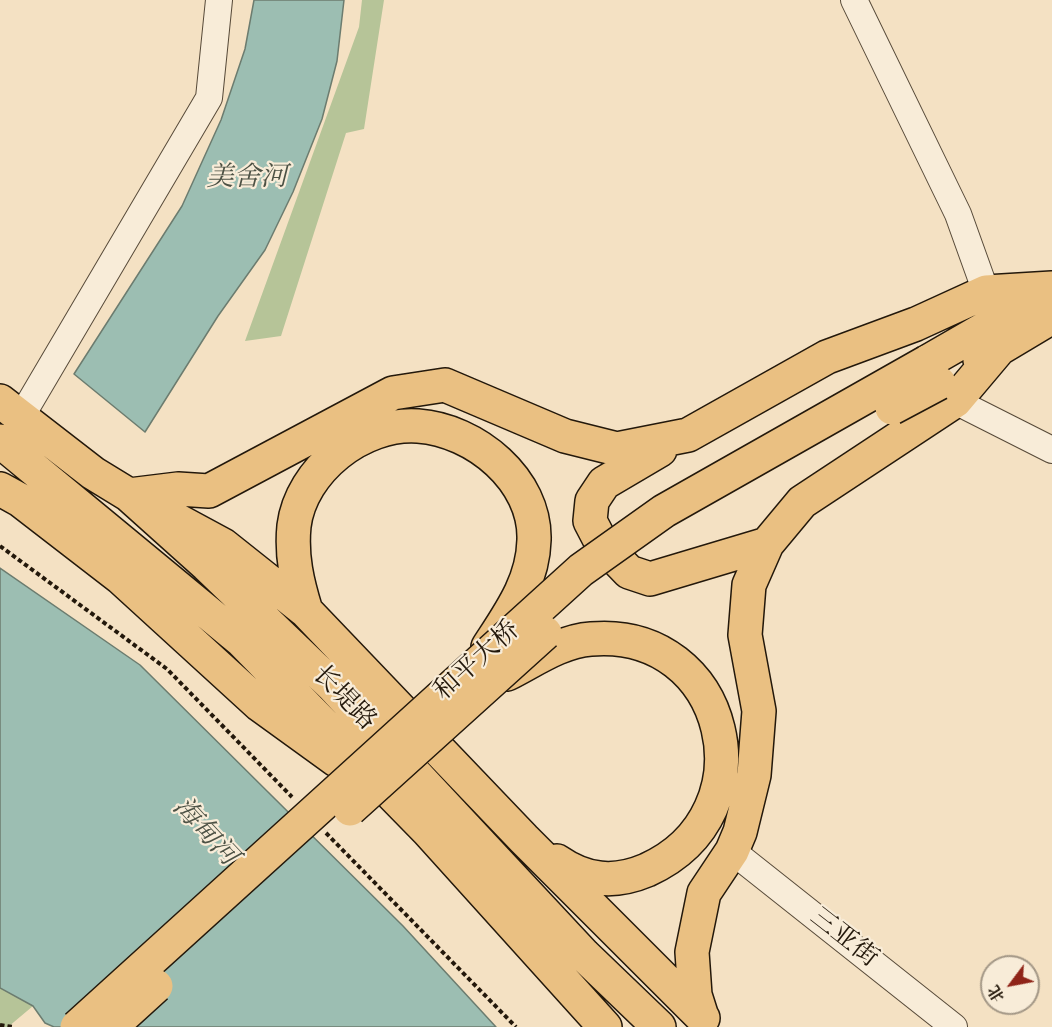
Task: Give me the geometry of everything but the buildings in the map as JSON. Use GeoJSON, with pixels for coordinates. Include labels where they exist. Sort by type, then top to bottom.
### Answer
{"type":"FeatureCollection","features":[{"type":"Feature","properties":{"kind":"main road"},"geometry":{"type":"LineString","coordinates":[[767,544],[650,579],[630,572],[602,544],[590,521],[592,501],[604,483],[827,357],[916,324],[986,292],[1052,289]]}},
{"type":"Feature","properties":{"kind":"main road"},"geometry":{"type":"LineString","coordinates":[[705,1021],[695,995],[692,952],[704,893],[732,851],[740,832],[754,775],[759,711],[745,635],[749,585],[767,544],[802,502],[940,382],[1052,289]]}},
{"type":"Feature","properties":{"kind":"main road"},"geometry":{"type":"LineString","coordinates":[[940,382],[1052,317]]}},
{"type":"Feature","properties":{"kind":"main road","name":"和平大桥"},"geometry":{"type":"LineString","coordinates":[[77,1027],[484,673],[638,553],[721,503],[940,382]]}},
{"type":"Feature","properties":{"kind":"main road"},"geometry":{"type":"LineString","coordinates":[[129,495],[178,489],[209,491],[393,393],[445,385],[564,436],[617,449],[688,435]]}},
{"type":"Feature","properties":{"kind":"main road","name":"长堤路"},"geometry":{"type":"LineString","coordinates":[[7,420],[129,495],[207,565],[332,685],[550,918],[659,1027]]}},
{"type":"Feature","properties":{"kind":"main road","name":"长堤路"},"geometry":{"type":"LineString","coordinates":[[7,420],[241,640],[428,831],[605,1027]]}},
{"type":"Feature","properties":{"kind":"main road"},"geometry":{"type":"LineString","coordinates":[[306,611],[294,573],[294,525],[303,497],[316,476],[338,453],[364,437],[404,426],[439,430],[487,453],[507,471],[522,490],[532,514],[534,540],[525,585],[484,673]]}},
{"type":"Feature","properties":{"kind":"main road","name":"长堤路"},"geometry":{"type":"LineString","coordinates":[[0,464],[109,547],[176,603],[250,670],[331,755]]}},
{"type":"Feature","properties":{"kind":"main road"},"geometry":{"type":"LineString","coordinates":[[0,489],[20,500],[94,557],[171,622],[260,705],[331,755],[416,845],[496,906]]}},
{"type":"Feature","properties":{"kind":"main road"},"geometry":{"type":"LineString","coordinates":[[129,495],[222,544],[306,611],[524,839],[705,1021]]}},
{"type":"Feature","properties":{"kind":"main road"},"geometry":{"type":"LineString","coordinates":[[484,673],[574,642],[607,638],[646,646],[681,667],[697,683],[710,703],[720,736],[723,765],[711,808],[687,844],[663,862],[624,877],[590,877],[578,875],[524,839]]}},
{"type":"Feature","properties":{"kind":"main road","name":"和平大桥"},"geometry":{"type":"LineString","coordinates":[[111,1027],[484,673]]}},
{"type":"Feature","properties":{"kind":"street"},"geometry":{"type":"LineString","coordinates":[[7,420],[209,98],[219,0]]}},
{"type":"Feature","properties":{"kind":"street"},"geometry":{"type":"LineString","coordinates":[[854,0],[958,214],[986,292]]}},
{"type":"Feature","properties":{"kind":"street"},"geometry":{"type":"LineString","coordinates":[[940,382],[1052,450]]}},
{"type":"Feature","properties":{"kind":"street","name":"三亚街"},"geometry":{"type":"LineString","coordinates":[[732,851],[954,1027]]}},
{"type":"Feature","properties":{"kind":"path"},"geometry":{"type":"LineString","coordinates":[[0,546],[167,669],[300,805]]}},
{"type":"Feature","properties":{"kind":"path"},"geometry":{"type":"LineString","coordinates":[[325,831],[516,1027]]}},
{"type":"Feature","properties":{"kind":"path"},"geometry":{"type":"LineString","coordinates":[[0,1024],[13,1027]]}},
{"type":"Feature","properties":{"kind":"green space"},"geometry":{"type":"Polygon","coordinates":[[[362,0],[384,0],[364,129],[346,133],[281,336],[245,341],[359,27],[362,0]]]}},
{"type":"Feature","properties":{"kind":"green space"},"geometry":{"type":"Polygon","coordinates":[[[0,988],[33,1006],[8,1027],[0,1027],[0,988]]]}},
{"type":"Feature","properties":{"kind":"water","name":"美舍河"},"geometry":{"type":"Polygon","coordinates":[[[254,0],[344,0],[337,61],[322,119],[293,192],[265,250],[218,316],[145,432],[74,374],[182,206],[221,120],[245,49],[254,0]]]}},
{"type":"Feature","properties":{"kind":"water","name":"海甸河"},"geometry":{"type":"Polygon","coordinates":[[[0,568],[140,665],[403,926],[496,1027],[54,1027],[45,1023],[33,1006],[0,988],[0,568]]]}}]}
